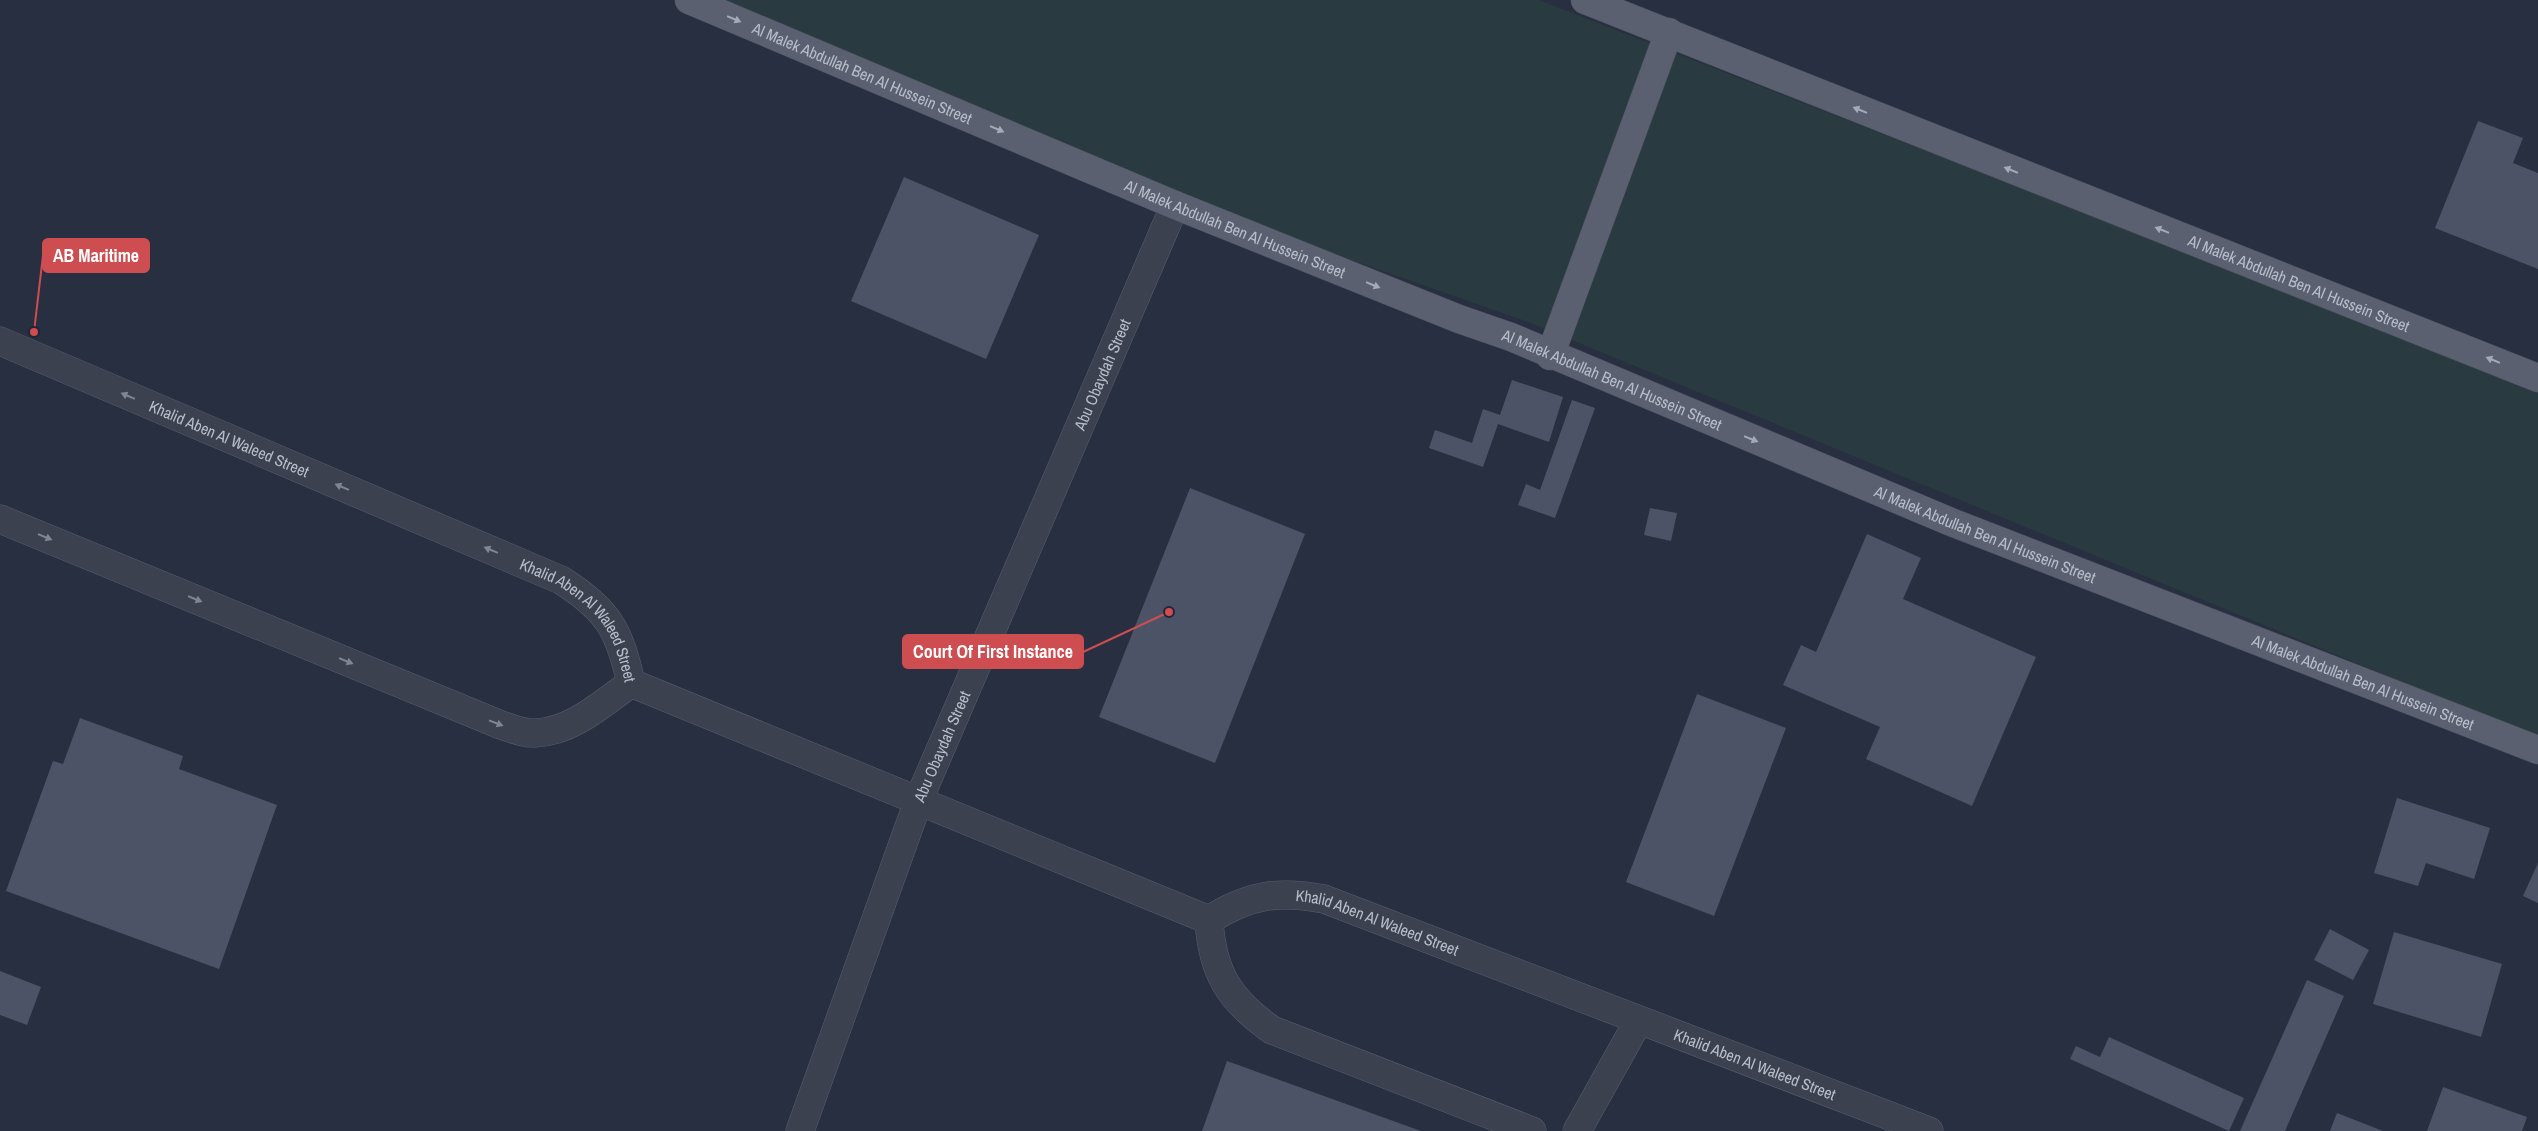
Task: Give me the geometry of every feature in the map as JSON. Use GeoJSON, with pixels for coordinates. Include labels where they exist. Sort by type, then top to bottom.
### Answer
{"type":"FeatureCollection","features":[{"type":"Feature","properties":{"kind":"main road","name":"Al Malek Abdullah Ben Al Hussein Street"},"geometry":{"type":"LineString","coordinates":[[689,0],[1175,205],[1459,319],[1511,337],[1550,356],[1951,522],[2538,750]]}},
{"type":"Feature","properties":{"kind":"main road","name":"Al Malek Abdullah Ben Al Hussein Street"},"geometry":{"type":"LineString","coordinates":[[1585,0],[2538,378]]}},
{"type":"Feature","properties":{"kind":"main road"},"geometry":{"type":"LineString","coordinates":[[1550,356],[1669,32]]}},
{"type":"Feature","properties":{"kind":"street","name":"Abu Obaydah Street"},"geometry":{"type":"LineString","coordinates":[[800,1131],[919,799],[1175,205]]}},
{"type":"Feature","properties":{"kind":"street","name":"Khalid Aben Al Waleed Street"},"geometry":{"type":"LineString","coordinates":[[0,341],[561,580],[588,598],[610,622],[622,647],[630,683],[583,717],[563,727],[533,734],[501,725],[0,519]]}},
{"type":"Feature","properties":{"kind":"street"},"geometry":{"type":"LineString","coordinates":[[630,683],[919,799],[1209,920],[1211,946],[1223,980],[1232,995],[1250,1014],[1272,1030],[1532,1131]]}},
{"type":"Feature","properties":{"kind":"street","name":"Khalid Aben Al Waleed Street"},"geometry":{"type":"LineString","coordinates":[[1209,920],[1229,907],[1260,897],[1301,895],[1324,899],[1928,1131]]}},
{"type":"Feature","properties":{"kind":"street"},"geometry":{"type":"LineString","coordinates":[[1577,1131],[1639,1020]]}},
{"type":"Feature","properties":{"kind":"shaded area"},"geometry":{"type":"Polygon","coordinates":[[[678,0],[1539,0],[2538,390],[2538,738],[1528,322],[1164,194],[678,0]]]}},
{"type":"Feature","properties":{"kind":"building"},"geometry":{"type":"Polygon","coordinates":[[[2478,121],[2523,138],[2513,163],[2538,173],[2538,269],[2435,228],[2478,121]]]}},
{"type":"Feature","properties":{"kind":"building"},"geometry":{"type":"Polygon","coordinates":[[[904,177],[1039,235],[986,359],[851,301],[904,177]]]}},
{"type":"Feature","properties":{"kind":"building"},"geometry":{"type":"Polygon","coordinates":[[[1512,380],[1563,397],[1549,442],[1498,424],[1483,467],[1429,448],[1435,430],[1472,443],[1483,409],[1500,415],[1512,380]]]}},
{"type":"Feature","properties":{"kind":"building"},"geometry":{"type":"Polygon","coordinates":[[[1572,400],[1595,408],[1555,518],[1518,505],[1526,484],[1540,490],[1572,400]]]}},
{"type":"Feature","properties":{"kind":"building"},"geometry":{"type":"Polygon","coordinates":[[[1190,488],[1305,534],[1215,763],[1099,717],[1190,488]]]}},
{"type":"Feature","properties":{"kind":"building"},"geometry":{"type":"Polygon","coordinates":[[[1650,508],[1677,513],[1671,541],[1644,535],[1650,508]]]}},
{"type":"Feature","properties":{"kind":"building"},"geometry":{"type":"Polygon","coordinates":[[[1867,534],[1921,558],[1903,599],[2036,657],[1972,806],[1866,759],[1880,727],[1783,685],[1801,645],[1816,652],[1867,534]]]}},
{"type":"Feature","properties":{"kind":"building"},"geometry":{"type":"Polygon","coordinates":[[[1697,694],[1786,728],[1714,916],[1626,882],[1697,694]]]}},
{"type":"Feature","properties":{"kind":"building"},"geometry":{"type":"Polygon","coordinates":[[[80,718],[183,756],[179,769],[277,805],[219,969],[6,891],[53,761],[63,764],[80,718]]]}},
{"type":"Feature","properties":{"kind":"building"},"geometry":{"type":"Polygon","coordinates":[[[2397,798],[2490,828],[2474,879],[2426,863],[2418,886],[2374,873],[2397,798]]]}},
{"type":"Feature","properties":{"kind":"building"},"geometry":{"type":"Polygon","coordinates":[[[2538,863],[2538,903],[2523,896],[2538,863]]]}},
{"type":"Feature","properties":{"kind":"building"},"geometry":{"type":"Polygon","coordinates":[[[2330,929],[2369,950],[2353,980],[2314,960],[2330,929]]]}},
{"type":"Feature","properties":{"kind":"building"},"geometry":{"type":"Polygon","coordinates":[[[2394,932],[2502,964],[2481,1037],[2373,1004],[2394,932]]]}},
{"type":"Feature","properties":{"kind":"building"},"geometry":{"type":"Polygon","coordinates":[[[0,971],[41,987],[27,1025],[0,1015],[0,971]]]}},
{"type":"Feature","properties":{"kind":"building"},"geometry":{"type":"Polygon","coordinates":[[[2307,980],[2344,996],[2285,1131],[2240,1131],[2307,980]]]}},
{"type":"Feature","properties":{"kind":"building"},"geometry":{"type":"Polygon","coordinates":[[[2109,1037],[2244,1098],[2229,1131],[2070,1059],[2076,1046],[2100,1057],[2109,1037]]]}},
{"type":"Feature","properties":{"kind":"building"},"geometry":{"type":"Polygon","coordinates":[[[1227,1061],[1421,1131],[1202,1131],[1227,1061]]]}},
{"type":"Feature","properties":{"kind":"building"},"geometry":{"type":"Polygon","coordinates":[[[2443,1087],[2527,1117],[2522,1131],[2427,1131],[2443,1087]]]}},
{"type":"Feature","properties":{"kind":"building"},"geometry":{"type":"Polygon","coordinates":[[[2337,1113],[2383,1131],[2330,1131],[2337,1113]]]}},
{"type":"Feature","properties":{"kind":"place","name":"AB Maritime"},"geometry":{"type":"Point","coordinates":[34,332]}},
{"type":"Feature","properties":{"kind":"place","name":"Court Of First Instance"},"geometry":{"type":"Point","coordinates":[1169,612]}}]}
